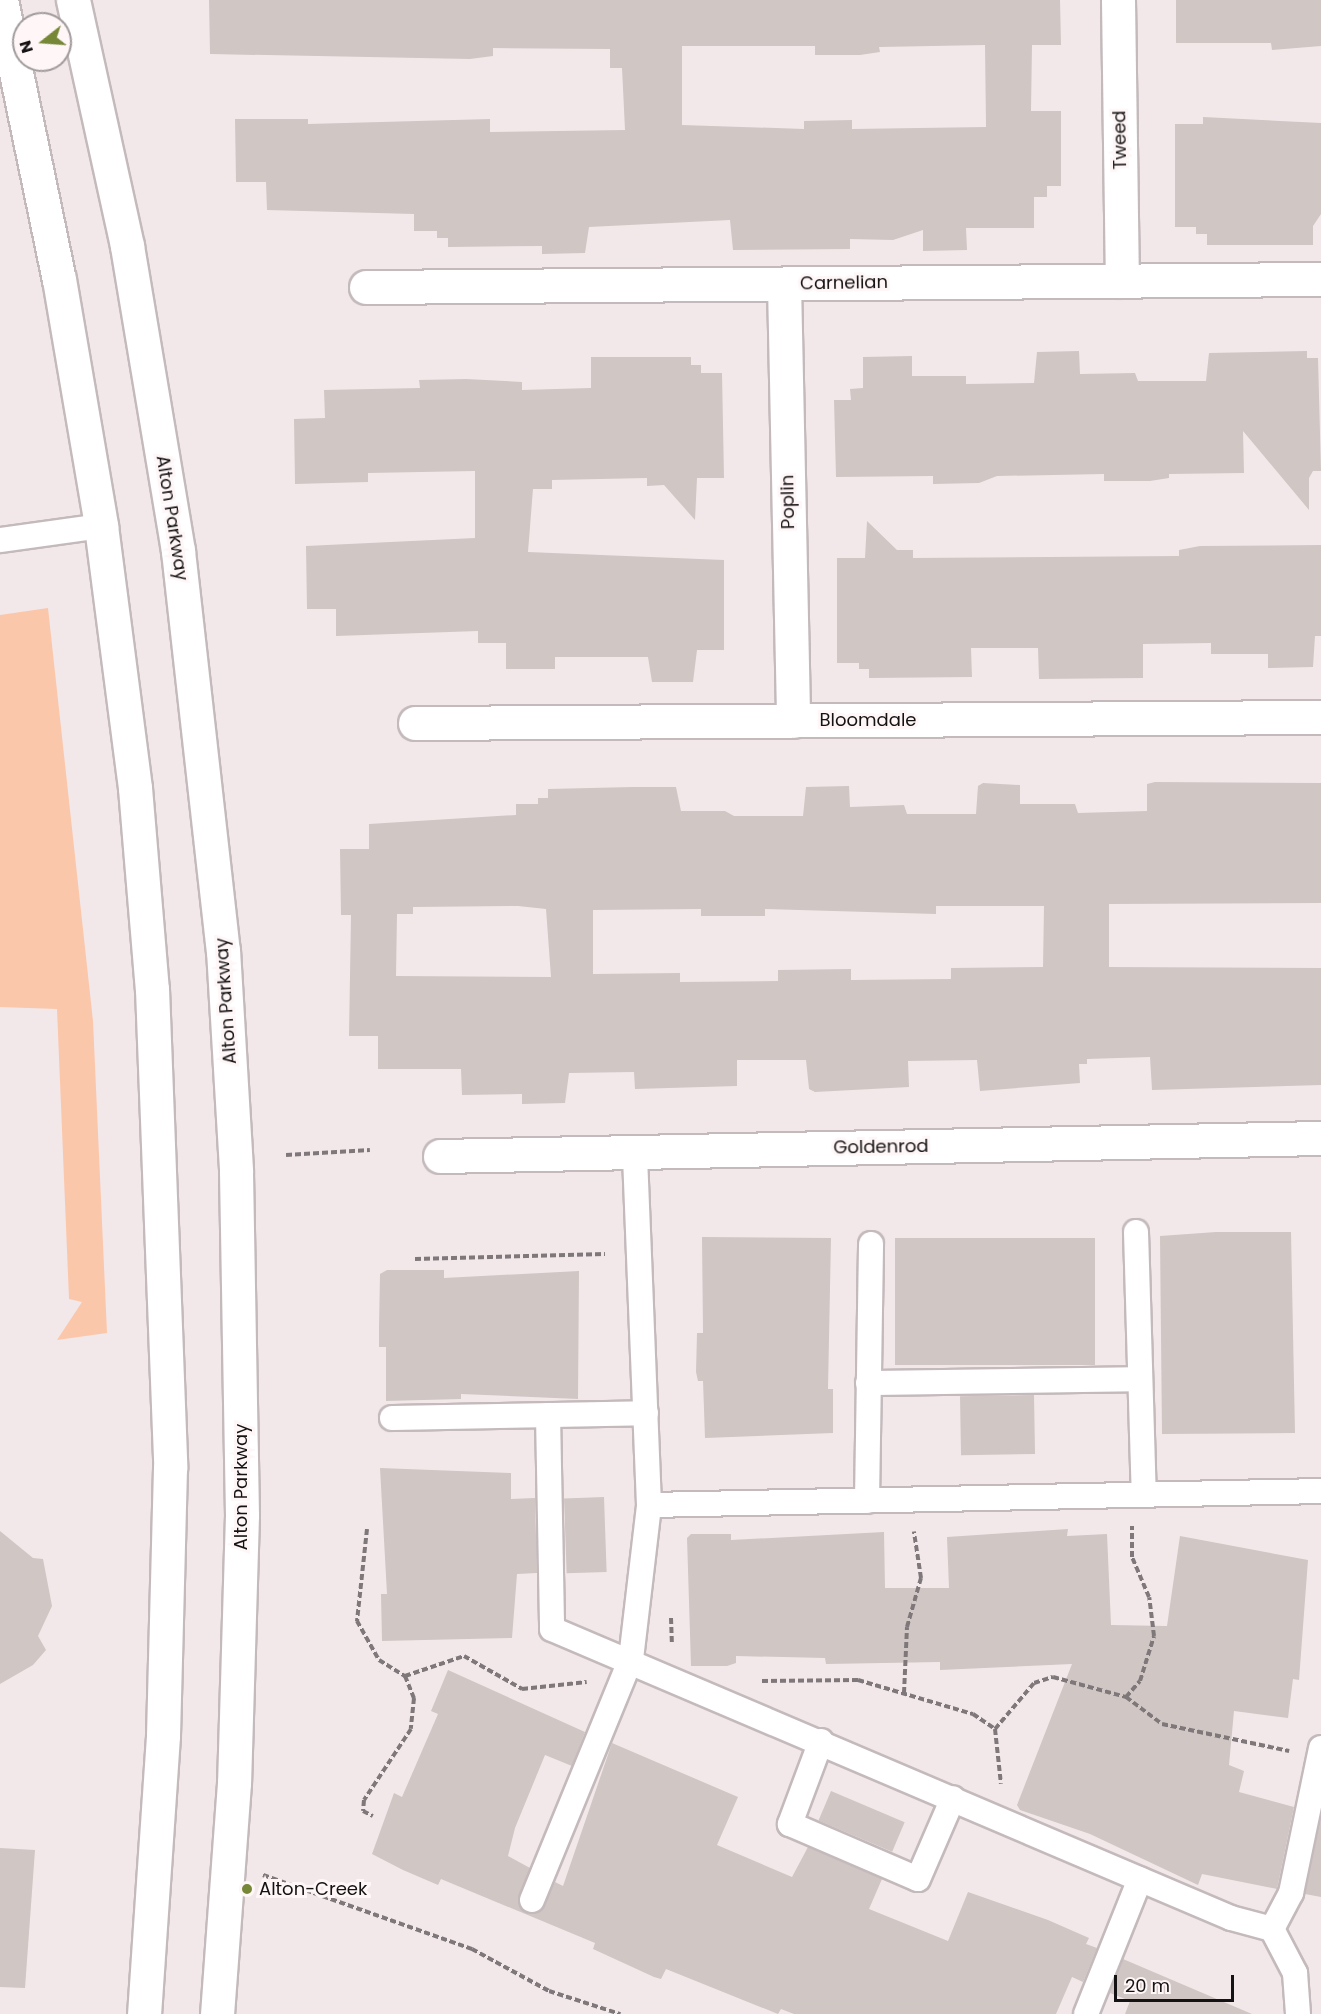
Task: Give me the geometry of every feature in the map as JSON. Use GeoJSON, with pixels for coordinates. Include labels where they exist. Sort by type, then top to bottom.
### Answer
{"type":"FeatureCollection","features":[{"type":"Feature","properties":{"kind":"main road"},"geometry":{"type":"LineString","coordinates":[[1,0],[57,268],[101,526],[147,922],[169,1366],[162,1736],[144,2014]]}},
{"type":"Feature","properties":{"kind":"main road","name":"Alton Parkway"},"geometry":{"type":"LineString","coordinates":[[73,0],[127,246],[178,551],[223,950],[241,1314],[240,1638],[229,1864],[218,2014]]}},
{"type":"Feature","properties":{"kind":"main road","name":"Tweed"},"geometry":{"type":"LineString","coordinates":[[1118,0],[1122,281]]}},
{"type":"Feature","properties":{"kind":"main road","name":"Carnelian"},"geometry":{"type":"LineString","coordinates":[[366,287],[1321,279]]}},
{"type":"Feature","properties":{"kind":"main road","name":"Poplin"},"geometry":{"type":"LineString","coordinates":[[783,284],[793,721]]}},
{"type":"Feature","properties":{"kind":"main road","name":"Bloomdale"},"geometry":{"type":"LineString","coordinates":[[415,723],[1321,717]]}},
{"type":"Feature","properties":{"kind":"main road","name":"Goldenrod"},"geometry":{"type":"LineString","coordinates":[[440,1155],[1321,1138]]}},
{"type":"Feature","properties":{"kind":"lane"},"geometry":{"type":"LineString","coordinates":[[0,540],[101,526]]}},
{"type":"Feature","properties":{"kind":"lane"},"geometry":{"type":"LineString","coordinates":[[532,1900],[631,1659],[650,1505],[635,1152]]}},
{"type":"Feature","properties":{"kind":"lane"},"geometry":{"type":"LineString","coordinates":[[1136,1232],[1144,1494]]}},
{"type":"Feature","properties":{"kind":"lane"},"geometry":{"type":"LineString","coordinates":[[867,1501],[871,1244]]}},
{"type":"Feature","properties":{"kind":"lane"},"geometry":{"type":"LineString","coordinates":[[868,1383],[1140,1378]]}},
{"type":"Feature","properties":{"kind":"lane"},"geometry":{"type":"LineString","coordinates":[[392,1418],[646,1413]]}},
{"type":"Feature","properties":{"kind":"lane"},"geometry":{"type":"LineString","coordinates":[[548,1415],[552,1629],[631,1659],[1231,1918],[1272,1929],[1295,1973],[1298,2014]]}},
{"type":"Feature","properties":{"kind":"lane"},"geometry":{"type":"LineString","coordinates":[[650,1505],[1321,1491]]}},
{"type":"Feature","properties":{"kind":"lane"},"geometry":{"type":"LineString","coordinates":[[821,1741],[790,1824],[801,1829],[918,1879],[953,1798]]}},
{"type":"Feature","properties":{"kind":"lane"},"geometry":{"type":"LineString","coordinates":[[1272,1929],[1291,1893],[1315,1803],[1320,1753]]}},
{"type":"Feature","properties":{"kind":"lane"},"geometry":{"type":"LineString","coordinates":[[1086,2014],[1140,1879]]}},
{"type":"Feature","properties":{"kind":"path"},"geometry":{"type":"LineString","coordinates":[[286,1155],[370,1150]]}},
{"type":"Feature","properties":{"kind":"path"},"geometry":{"type":"LineString","coordinates":[[415,1259],[605,1254]]}},
{"type":"Feature","properties":{"kind":"path"},"geometry":{"type":"LineString","coordinates":[[904,1693],[907,1627],[921,1578],[907,1499]]}},
{"type":"Feature","properties":{"kind":"path"},"geometry":{"type":"LineString","coordinates":[[1126,1697],[1140,1681],[1154,1636],[1149,1597],[1132,1557],[1132,1525]]}},
{"type":"Feature","properties":{"kind":"path"},"geometry":{"type":"LineString","coordinates":[[367,1529],[357,1621],[379,1660],[405,1676],[414,1698],[411,1729],[364,1800],[363,1811],[373,1816]]}},
{"type":"Feature","properties":{"kind":"path"},"geometry":{"type":"LineString","coordinates":[[671,1614],[672,1650]]}},
{"type":"Feature","properties":{"kind":"path"},"geometry":{"type":"LineString","coordinates":[[405,1676],[464,1656],[522,1689],[621,1683]]}},
{"type":"Feature","properties":{"kind":"path"},"geometry":{"type":"LineString","coordinates":[[1000,1791],[995,1729],[1034,1683],[1053,1677],[1126,1697],[1162,1724],[1320,1753]]}},
{"type":"Feature","properties":{"kind":"path"},"geometry":{"type":"LineString","coordinates":[[755,1681],[858,1680],[973,1714],[995,1729]]}},
{"type":"Feature","properties":{"kind":"path"},"geometry":{"type":"LineString","coordinates":[[229,1864],[472,1949],[549,1991],[620,2014]]}},
{"type":"Feature","properties":{"kind":"shaded area"},"geometry":{"type":"Polygon","coordinates":[[[48,608],[93,1021],[107,1333],[57,1340],[82,1302],[69,1299],[57,1009],[0,1007],[0,615],[48,608]]]}},
{"type":"Feature","properties":{"kind":"building"},"geometry":{"type":"Polygon","coordinates":[[[209,0],[1060,0],[1061,45],[1032,45],[1031,111],[1061,111],[1061,186],[1047,186],[1047,197],[1034,197],[1034,228],[966,228],[967,250],[923,251],[923,230],[893,240],[850,239],[850,249],[733,250],[730,220],[589,227],[585,253],[542,254],[542,246],[448,247],[448,238],[437,238],[437,231],[414,231],[414,214],[267,210],[266,182],[236,182],[235,119],[308,119],[308,124],[490,119],[490,132],[625,130],[622,68],[610,68],[610,49],[493,48],[493,56],[470,59],[210,54],[209,0]],[[985,45],[879,47],[880,52],[860,55],[815,55],[815,46],[682,46],[682,125],[804,129],[804,121],[852,120],[852,129],[986,127],[985,45]]]}},
{"type":"Feature","properties":{"kind":"building"},"geometry":{"type":"Polygon","coordinates":[[[1176,0],[1321,0],[1321,46],[1272,50],[1271,43],[1176,43],[1176,0]]]}},
{"type":"Feature","properties":{"kind":"building"},"geometry":{"type":"Polygon","coordinates":[[[1203,117],[1321,123],[1321,214],[1313,226],[1313,245],[1207,245],[1207,234],[1196,234],[1196,227],[1175,227],[1175,124],[1203,124],[1203,117]]]}},
{"type":"Feature","properties":{"kind":"building"},"geometry":{"type":"Polygon","coordinates":[[[1079,351],[1080,374],[1135,373],[1138,381],[1206,381],[1209,353],[1307,351],[1307,358],[1318,358],[1321,471],[1313,471],[1309,478],[1309,510],[1243,431],[1244,473],[1169,474],[1169,478],[1150,481],[1104,481],[1104,474],[997,476],[979,483],[933,484],[933,476],[836,477],[834,400],[851,400],[850,389],[863,388],[863,357],[912,356],[912,376],[966,376],[966,384],[1034,383],[1037,352],[1079,351]]]}},
{"type":"Feature","properties":{"kind":"building"},"geometry":{"type":"Polygon","coordinates":[[[591,357],[691,357],[691,365],[701,365],[701,373],[722,373],[724,478],[697,478],[695,520],[664,485],[647,486],[647,478],[552,480],[552,489],[533,489],[528,552],[724,560],[724,650],[697,650],[693,682],[652,682],[648,657],[555,657],[555,669],[506,669],[506,643],[478,643],[478,631],[336,636],[336,609],[307,609],[306,546],[475,538],[475,471],[368,473],[368,482],[295,484],[294,419],[325,418],[324,390],[420,388],[419,380],[466,379],[522,382],[522,390],[591,388],[591,357]]]}},
{"type":"Feature","properties":{"kind":"building"},"geometry":{"type":"Polygon","coordinates":[[[867,521],[897,550],[913,550],[913,558],[1179,556],[1179,550],[1200,546],[1321,545],[1321,636],[1315,636],[1313,667],[1268,668],[1268,654],[1211,654],[1211,643],[1143,644],[1143,678],[1039,679],[1038,648],[971,648],[972,677],[869,678],[869,669],[859,669],[859,663],[837,663],[837,558],[865,558],[867,521]]]}},
{"type":"Feature","properties":{"kind":"building"},"geometry":{"type":"Polygon","coordinates":[[[1155,782],[1321,783],[1321,903],[1109,904],[1109,967],[1321,968],[1321,1085],[1152,1090],[1150,1057],[1087,1059],[1087,1064],[1079,1064],[1080,1083],[980,1091],[977,1060],[908,1061],[909,1087],[815,1092],[809,1089],[806,1060],[737,1060],[737,1086],[635,1089],[634,1072],[569,1073],[565,1103],[522,1104],[522,1094],[462,1095],[461,1069],[378,1069],[378,1036],[349,1036],[351,915],[341,915],[340,849],[369,849],[369,824],[516,815],[516,804],[538,804],[538,798],[548,798],[548,789],[633,787],[676,787],[681,811],[725,811],[734,816],[803,816],[806,787],[849,786],[850,807],[904,805],[907,814],[976,814],[978,786],[983,783],[1020,785],[1020,804],[1075,804],[1078,813],[1147,811],[1147,784],[1155,782]],[[518,906],[413,907],[413,914],[397,914],[396,976],[551,977],[546,909],[518,906]],[[936,906],[936,914],[765,909],[765,916],[701,916],[701,909],[593,910],[593,974],[680,973],[680,982],[778,981],[778,970],[851,969],[851,980],[951,979],[951,968],[1043,967],[1044,906],[936,906]]]}},
{"type":"Feature","properties":{"kind":"building"},"geometry":{"type":"Polygon","coordinates":[[[1216,1232],[1291,1232],[1295,1433],[1162,1434],[1160,1236],[1216,1232]]]}},
{"type":"Feature","properties":{"kind":"building"},"geometry":{"type":"Polygon","coordinates":[[[702,1237],[831,1238],[828,1389],[833,1389],[833,1433],[705,1438],[703,1381],[698,1381],[696,1372],[697,1333],[703,1333],[702,1237]]]}},
{"type":"Feature","properties":{"kind":"building"},"geometry":{"type":"Polygon","coordinates":[[[895,1238],[1095,1238],[1095,1365],[895,1365],[895,1238]]]}},
{"type":"Feature","properties":{"kind":"building"},"geometry":{"type":"Polygon","coordinates":[[[387,1270],[444,1270],[444,1278],[579,1271],[578,1399],[461,1394],[461,1399],[386,1401],[386,1347],[379,1347],[379,1328],[380,1274],[387,1270]]]}},
{"type":"Feature","properties":{"kind":"building"},"geometry":{"type":"Polygon","coordinates":[[[1034,1395],[1035,1454],[961,1455],[960,1396],[1034,1395]]]}},
{"type":"Feature","properties":{"kind":"building"},"geometry":{"type":"Polygon","coordinates":[[[380,1468],[511,1473],[511,1499],[535,1498],[537,1573],[517,1574],[512,1638],[382,1641],[381,1594],[387,1594],[380,1468]]]}},
{"type":"Feature","properties":{"kind":"building"},"geometry":{"type":"Polygon","coordinates":[[[604,1497],[607,1572],[567,1573],[564,1498],[604,1497]]]}},
{"type":"Feature","properties":{"kind":"building"},"geometry":{"type":"Polygon","coordinates":[[[1068,1529],[1067,1536],[1107,1534],[1111,1625],[1167,1626],[1180,1536],[1308,1560],[1299,1680],[1293,1679],[1288,1718],[1234,1711],[1229,1765],[1244,1771],[1239,1792],[1294,1807],[1277,1889],[1202,1874],[1198,1885],[1090,1834],[1020,1810],[1017,1805],[1072,1664],[940,1670],[940,1662],[826,1664],[825,1658],[736,1656],[736,1663],[727,1666],[691,1666],[687,1538],[691,1534],[731,1534],[731,1540],[884,1532],[885,1588],[949,1588],[947,1537],[1068,1529]]]}},
{"type":"Feature","properties":{"kind":"building"},"geometry":{"type":"Polygon","coordinates":[[[0,1531],[33,1558],[43,1559],[52,1606],[38,1636],[46,1650],[33,1665],[0,1684],[0,1531]]]}},
{"type":"Feature","properties":{"kind":"building"},"geometry":{"type":"Polygon","coordinates":[[[448,1670],[585,1732],[572,1766],[545,1755],[515,1828],[508,1856],[530,1868],[518,1901],[526,1913],[541,1911],[555,1882],[563,1886],[612,1743],[738,1797],[717,1845],[792,1877],[808,1847],[882,1879],[869,1909],[948,1941],[968,1892],[1048,1920],[1089,1938],[1086,1944],[1097,1948],[1083,1982],[1072,1977],[1056,2014],[794,2014],[781,2009],[778,2014],[666,1969],[661,1979],[654,1977],[593,1949],[595,1943],[441,1879],[438,1885],[403,1870],[372,1854],[394,1793],[402,1797],[438,1714],[431,1711],[448,1670]]]}},
{"type":"Feature","properties":{"kind":"building"},"geometry":{"type":"Polygon","coordinates":[[[831,1791],[905,1822],[892,1852],[818,1820],[831,1791]]]}},
{"type":"Feature","properties":{"kind":"building"},"geometry":{"type":"Polygon","coordinates":[[[1321,1818],[1321,1897],[1305,1894],[1321,1818]]]}},
{"type":"Feature","properties":{"kind":"building"},"geometry":{"type":"Polygon","coordinates":[[[0,1848],[35,1850],[25,1988],[0,1987],[0,1848]]]}},
{"type":"Feature","properties":{"kind":"building"},"geometry":{"type":"Polygon","coordinates":[[[1123,1959],[1252,2014],[1125,2014],[1130,2001],[1110,1993],[1123,1959]]]}},
{"type":"Feature","properties":{"kind":"place","name":"Alton-Creek"},"geometry":{"type":"Point","coordinates":[247,1889]}}]}
